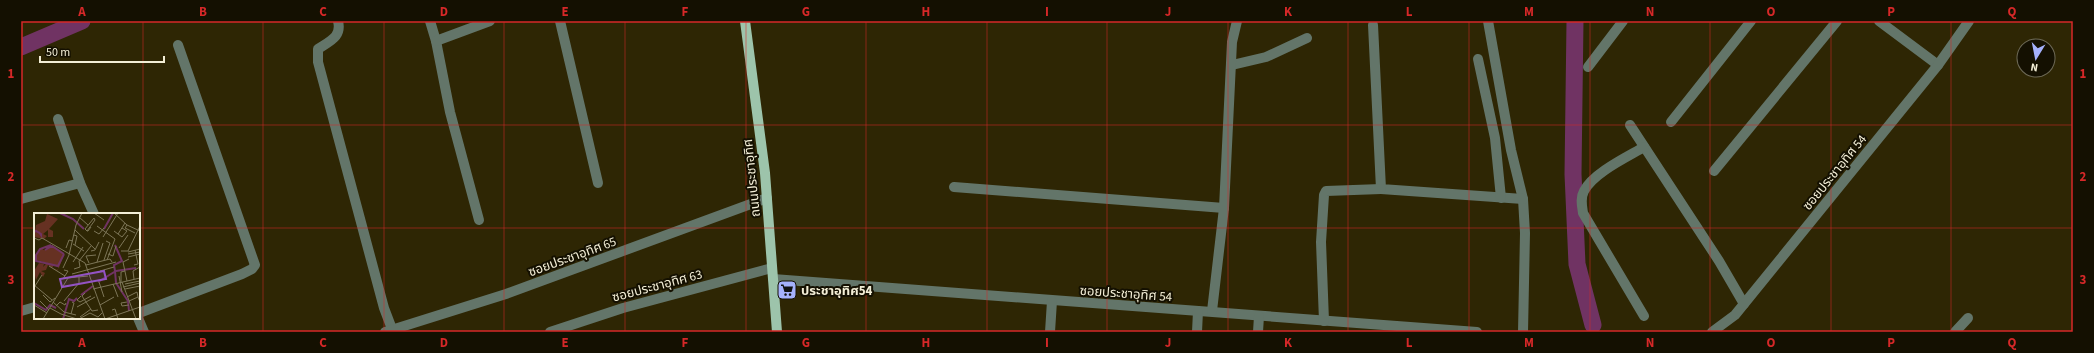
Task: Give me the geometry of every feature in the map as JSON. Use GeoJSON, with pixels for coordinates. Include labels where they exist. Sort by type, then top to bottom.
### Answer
{"type":"FeatureCollection","features":[{"type":"Feature","properties":{"kind":"main road","name":"ถนนประชาอุทิศ"},"geometry":{"type":"LineString","coordinates":[[745,21],[767,198],[777,332]]}},
{"type":"Feature","properties":{"kind":"street"},"geometry":{"type":"LineString","coordinates":[[338,21],[339,33],[334,39],[318,49],[318,62],[384,308],[388,331]]}},
{"type":"Feature","properties":{"kind":"street"},"geometry":{"type":"LineString","coordinates":[[430,21],[436,40],[450,112],[479,220]]}},
{"type":"Feature","properties":{"kind":"street"},"geometry":{"type":"LineString","coordinates":[[436,40],[490,21]]}},
{"type":"Feature","properties":{"kind":"street"},"geometry":{"type":"LineString","coordinates":[[560,21],[598,183]]}},
{"type":"Feature","properties":{"kind":"street"},"geometry":{"type":"LineString","coordinates":[[1212,311],[1224,208],[1232,42],[1237,21]]}},
{"type":"Feature","properties":{"kind":"street"},"geometry":{"type":"LineString","coordinates":[[1488,21],[1511,150],[1523,199],[1525,233],[1523,332]]}},
{"type":"Feature","properties":{"kind":"street"},"geometry":{"type":"LineString","coordinates":[[1588,67],[1623,21]]}},
{"type":"Feature","properties":{"kind":"street"},"geometry":{"type":"LineString","coordinates":[[1671,122],[1751,21]]}},
{"type":"Feature","properties":{"kind":"street"},"geometry":{"type":"LineString","coordinates":[[1714,171],[1838,21]]}},
{"type":"Feature","properties":{"kind":"street"},"geometry":{"type":"LineString","coordinates":[[1879,21],[1938,65]]}},
{"type":"Feature","properties":{"kind":"street","name":"ซอยประชาอุทิศ 54"},"geometry":{"type":"LineString","coordinates":[[1712,332],[1735,315],[1938,65],[1969,21]]}},
{"type":"Feature","properties":{"kind":"street"},"geometry":{"type":"LineString","coordinates":[[1373,25],[1382,189]]}},
{"type":"Feature","properties":{"kind":"street"},"geometry":{"type":"LineString","coordinates":[[1232,65],[1266,57],[1307,38]]}},
{"type":"Feature","properties":{"kind":"street"},"geometry":{"type":"LineString","coordinates":[[140,313],[242,274],[252,269],[255,264],[178,45]]}},
{"type":"Feature","properties":{"kind":"street"},"geometry":{"type":"LineString","coordinates":[[1478,59],[1495,138],[1502,198]]}},
{"type":"Feature","properties":{"kind":"street"},"geometry":{"type":"LineString","coordinates":[[58,118],[80,183],[94,213]]}},
{"type":"Feature","properties":{"kind":"street"},"geometry":{"type":"LineString","coordinates":[[1630,125],[1719,261],[1744,304]]}},
{"type":"Feature","properties":{"kind":"street"},"geometry":{"type":"LineString","coordinates":[[1644,147],[1604,171],[1590,183],[1584,191],[1582,206],[1583,213],[1644,316]]}},
{"type":"Feature","properties":{"kind":"street"},"geometry":{"type":"LineString","coordinates":[[21,199],[80,183]]}},
{"type":"Feature","properties":{"kind":"street"},"geometry":{"type":"LineString","coordinates":[[954,187],[1224,208]]}},
{"type":"Feature","properties":{"kind":"street"},"geometry":{"type":"LineString","coordinates":[[1324,321],[1321,242],[1324,195],[1326,191],[1382,189],[1523,199]]}},
{"type":"Feature","properties":{"kind":"street","name":"ซอยประชาอุทิศ 65"},"geometry":{"type":"LineString","coordinates":[[388,331],[506,294],[767,198]]}},
{"type":"Feature","properties":{"kind":"street","name":"ซอยประชาอุทิศ 63"},"geometry":{"type":"LineString","coordinates":[[550,332],[623,308],[772,268]]}},
{"type":"Feature","properties":{"kind":"street","name":"ซอยประชาอุทิศ 54"},"geometry":{"type":"LineString","coordinates":[[773,279],[1477,332]]}},
{"type":"Feature","properties":{"kind":"street"},"geometry":{"type":"LineString","coordinates":[[1050,332],[1052,301]]}},
{"type":"Feature","properties":{"kind":"street"},"geometry":{"type":"LineString","coordinates":[[21,311],[34,307]]}},
{"type":"Feature","properties":{"kind":"street"},"geometry":{"type":"LineString","coordinates":[[1197,332],[1198,311]]}},
{"type":"Feature","properties":{"kind":"street"},"geometry":{"type":"LineString","coordinates":[[1258,332],[1259,316]]}},
{"type":"Feature","properties":{"kind":"street"},"geometry":{"type":"LineString","coordinates":[[1955,332],[1968,318]]}},
{"type":"Feature","properties":{"kind":"street"},"geometry":{"type":"LineString","coordinates":[[138,319],[144,332]]}},
{"type":"Feature","properties":{"kind":"waterway"},"geometry":{"type":"LineString","coordinates":[[21,47],[82,21]]}},
{"type":"Feature","properties":{"kind":"waterway"},"geometry":{"type":"LineString","coordinates":[[1575,21],[1573,174],[1577,264],[1593,325]]}},
{"type":"Feature","properties":{"kind":"place","name":"ประชาอุทิศ54"},"geometry":{"type":"Point","coordinates":[787,290]}}]}
